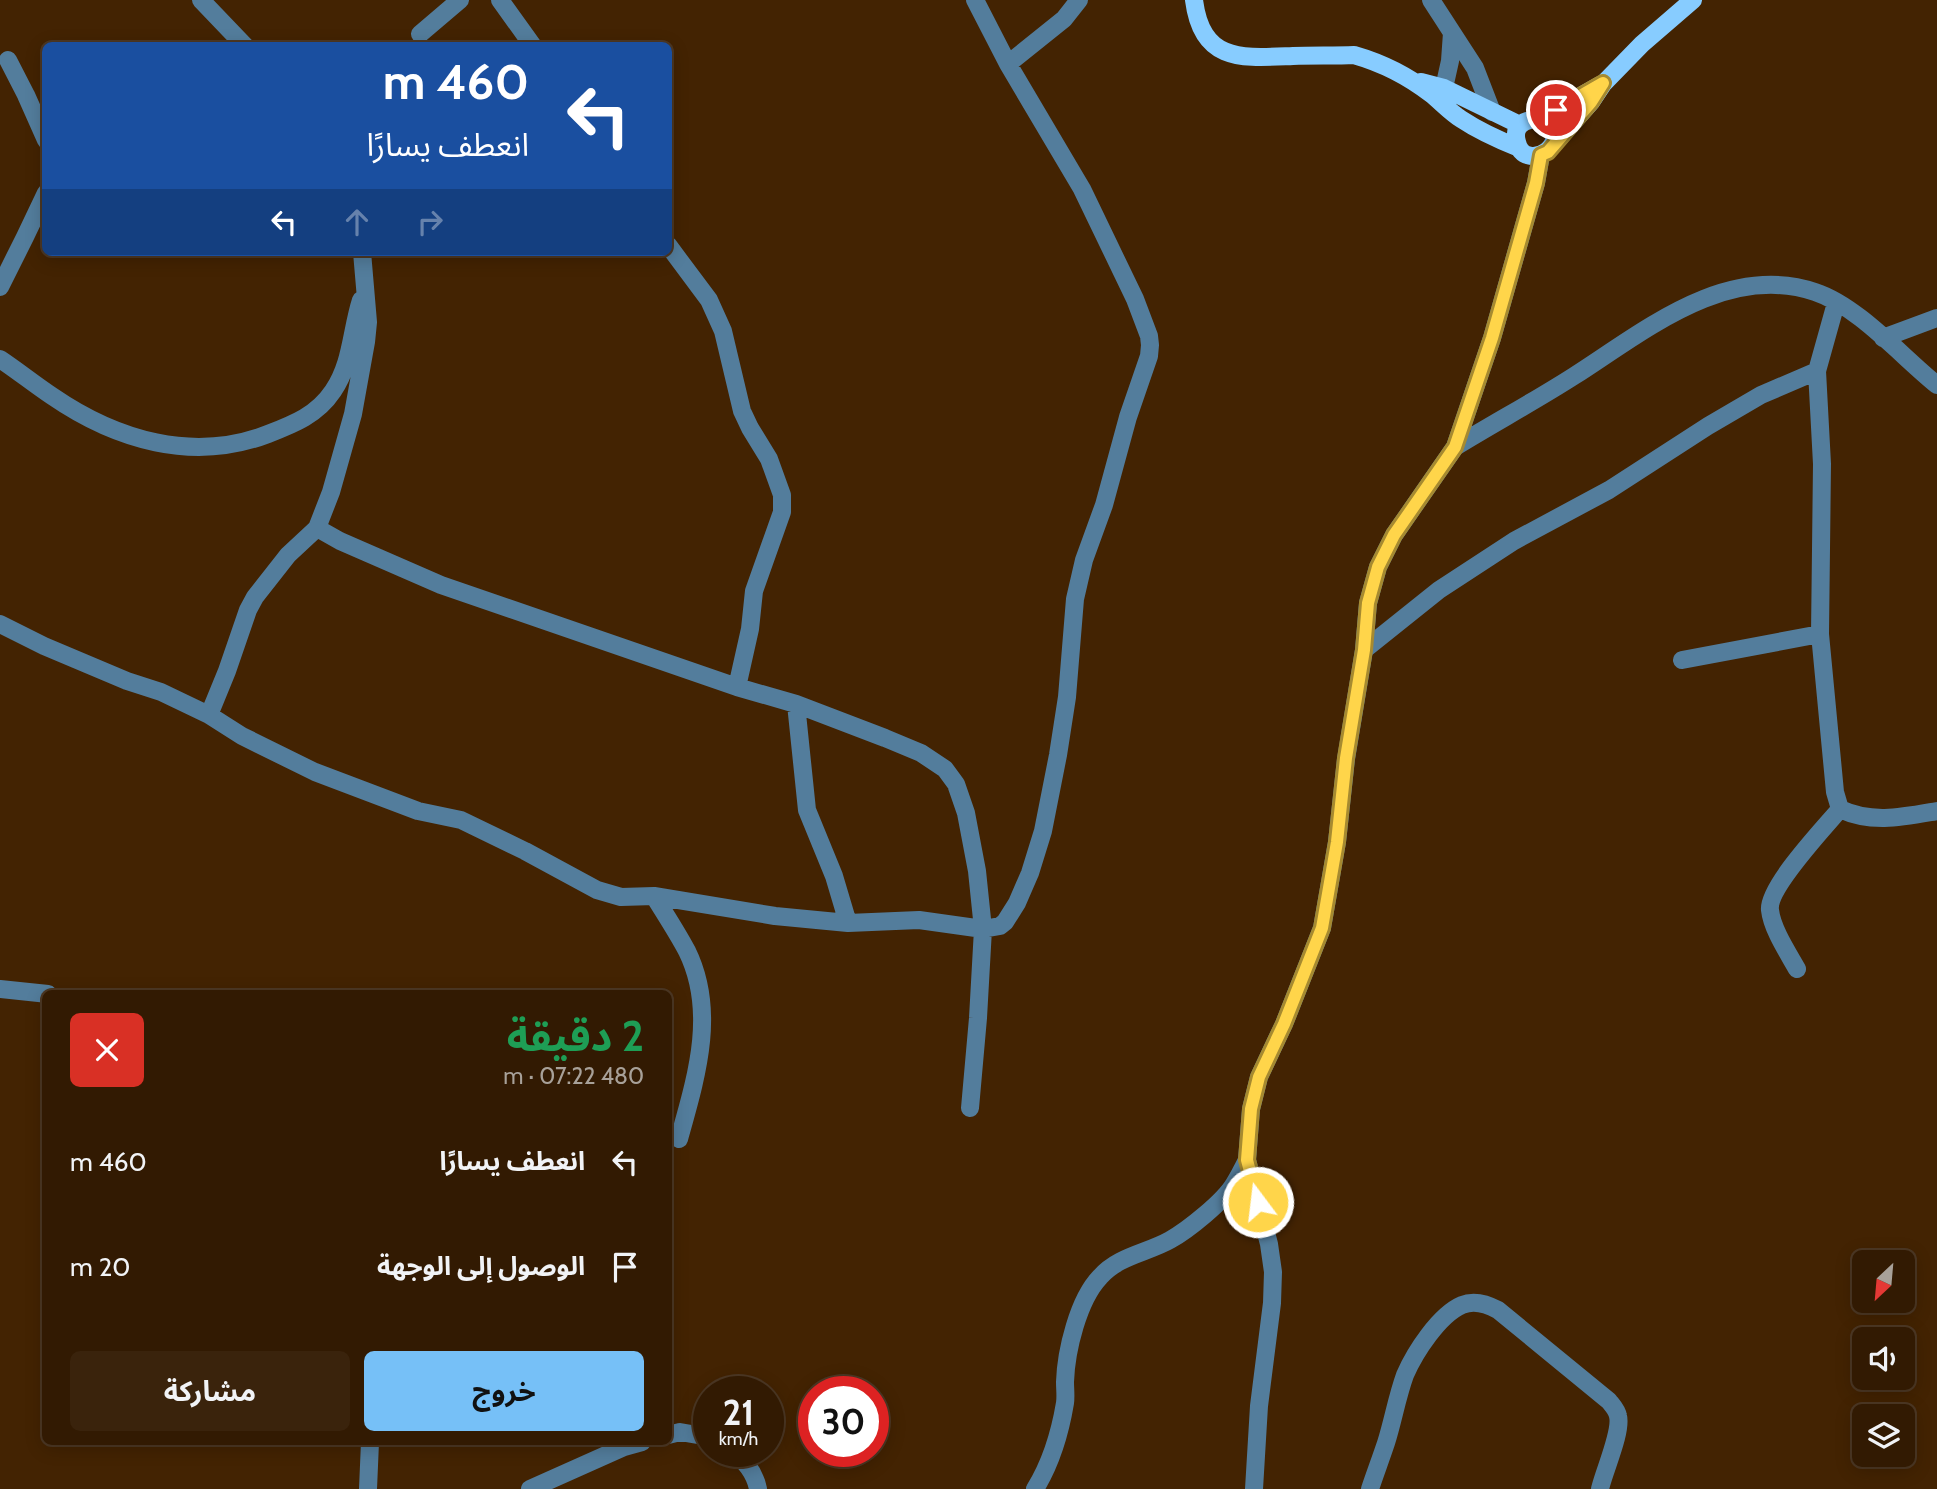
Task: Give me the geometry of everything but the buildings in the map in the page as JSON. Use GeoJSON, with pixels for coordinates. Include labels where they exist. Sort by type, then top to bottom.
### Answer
{"type":"FeatureCollection","features":[{"type":"Feature","properties":{"kind":"main road"},"geometry":{"type":"LineString","coordinates":[[1194,0],[1198,24],[1215,47],[1240,56],[1354,55],[1383,64],[1432,95],[1459,118],[1533,157],[1547,150],[1591,102],[1603,83],[1642,44],[1693,0]]}},
{"type":"Feature","properties":{"kind":"main road"},"geometry":{"type":"LineString","coordinates":[[1408,78],[1444,88],[1520,125]]}},
{"type":"Feature","properties":{"kind":"main road"},"geometry":{"type":"LineString","coordinates":[[1540,119],[1603,83]]}},
{"type":"Feature","properties":{"kind":"main road"},"geometry":{"type":"LineString","coordinates":[[1519,148],[1516,133],[1520,125],[1528,119],[1540,119],[1547,122],[1554,137],[1547,150]]}},
{"type":"Feature","properties":{"kind":"street"},"geometry":{"type":"LineString","coordinates":[[201,0],[241,42]]}},
{"type":"Feature","properties":{"kind":"street"},"geometry":{"type":"LineString","coordinates":[[420,34],[460,0]]}},
{"type":"Feature","properties":{"kind":"street"},"geometry":{"type":"LineString","coordinates":[[500,0],[530,42]]}},
{"type":"Feature","properties":{"kind":"street"},"geometry":{"type":"LineString","coordinates":[[0,624],[44,646],[127,681],[161,692],[315,772],[418,811],[461,820],[597,890],[621,897],[654,896],[775,916],[848,923],[919,920],[983,929],[1000,926],[1011,913],[1030,873],[1043,831],[1067,697],[1075,599],[1084,560],[1104,505],[1128,417],[1149,356],[1150,336],[1082,189],[1008,64],[975,0]]}},
{"type":"Feature","properties":{"kind":"street"},"geometry":{"type":"LineString","coordinates":[[1008,64],[1064,19],[1079,0]]}},
{"type":"Feature","properties":{"kind":"street"},"geometry":{"type":"LineString","coordinates":[[1431,0],[1475,68],[1492,112]]}},
{"type":"Feature","properties":{"kind":"street"},"geometry":{"type":"LineString","coordinates":[[1444,88],[1452,33]]}},
{"type":"Feature","properties":{"kind":"street"},"geometry":{"type":"LineString","coordinates":[[8,60],[42,131]]}},
{"type":"Feature","properties":{"kind":"street"},"geometry":{"type":"LineString","coordinates":[[1254,1489],[1259,1406],[1272,1303],[1273,1272],[1269,1244],[1247,1160],[1251,1109],[1259,1077],[1284,1024],[1322,928],[1335,854],[1351,720],[1364,650],[1368,603],[1378,567],[1394,535],[1455,447],[1492,338],[1547,150]]}},
{"type":"Feature","properties":{"kind":"street"},"geometry":{"type":"LineString","coordinates":[[0,287],[42,201]]}},
{"type":"Feature","properties":{"kind":"street"},"geometry":{"type":"LineString","coordinates":[[672,249],[709,300],[723,331],[742,411],[769,459],[782,495],[782,512],[754,591],[750,629],[737,687]]}},
{"type":"Feature","properties":{"kind":"street"},"geometry":{"type":"LineString","coordinates":[[209,715],[255,597],[288,555],[317,528],[331,492],[360,377],[368,322],[362,256]]}},
{"type":"Feature","properties":{"kind":"street"},"geometry":{"type":"LineString","coordinates":[[1455,447],[1672,313],[1743,288],[1780,286],[1818,293],[1860,318],[1937,385]]}},
{"type":"Feature","properties":{"kind":"street"},"geometry":{"type":"LineString","coordinates":[[0,359],[52,396],[109,428],[170,446],[196,448],[249,441],[284,428],[317,410],[333,391],[348,360],[365,287]]}},
{"type":"Feature","properties":{"kind":"street"},"geometry":{"type":"LineString","coordinates":[[1836,303],[1817,371],[1822,464],[1820,634],[1835,792],[1840,809]]}},
{"type":"Feature","properties":{"kind":"street"},"geometry":{"type":"LineString","coordinates":[[1883,338],[1937,318]]}},
{"type":"Feature","properties":{"kind":"street"},"geometry":{"type":"LineString","coordinates":[[1364,650],[1439,590],[1514,541],[1609,490],[1761,395],[1817,371]]}},
{"type":"Feature","properties":{"kind":"street"},"geometry":{"type":"LineString","coordinates":[[317,528],[340,541],[441,584],[737,687],[796,704],[921,753],[945,769],[962,799],[966,813],[977,871],[983,929],[970,1108]]}},
{"type":"Feature","properties":{"kind":"street"},"geometry":{"type":"LineString","coordinates":[[1682,660],[1820,634]]}},
{"type":"Feature","properties":{"kind":"street"},"geometry":{"type":"LineString","coordinates":[[796,704],[807,810],[834,876],[848,923]]}},
{"type":"Feature","properties":{"kind":"street"},"geometry":{"type":"LineString","coordinates":[[1840,809],[1857,815],[1888,819],[1937,811]]}},
{"type":"Feature","properties":{"kind":"street"},"geometry":{"type":"LineString","coordinates":[[1797,969],[1771,914],[1770,900],[1781,882],[1840,809]]}},
{"type":"Feature","properties":{"kind":"street"},"geometry":{"type":"LineString","coordinates":[[654,896],[687,952],[701,989],[702,1036],[679,1139]]}},
{"type":"Feature","properties":{"kind":"street"},"geometry":{"type":"LineString","coordinates":[[0,989],[42,993]]}},
{"type":"Feature","properties":{"kind":"street"},"geometry":{"type":"LineString","coordinates":[[1035,1489],[1051,1457],[1060,1429],[1075,1323],[1100,1276],[1129,1256],[1170,1240],[1191,1226],[1233,1186],[1247,1160]]}},
{"type":"Feature","properties":{"kind":"street"},"geometry":{"type":"LineString","coordinates":[[1370,1489],[1406,1375],[1425,1340],[1444,1317],[1464,1304],[1479,1303],[1488,1304],[1509,1318],[1609,1401],[1617,1412],[1617,1434],[1600,1489]]}},
{"type":"Feature","properties":{"kind":"street"},"geometry":{"type":"LineString","coordinates":[[672,1434],[693,1434]]}},
{"type":"Feature","properties":{"kind":"street"},"geometry":{"type":"LineString","coordinates":[[368,1489],[370,1445]]}},
{"type":"Feature","properties":{"kind":"street"},"geometry":{"type":"LineString","coordinates":[[530,1489],[631,1445]]}},
{"type":"Feature","properties":{"kind":"street"},"geometry":{"type":"LineString","coordinates":[[747,1467],[758,1489]]}},
{"type":"Feature","properties":{"kind":"route"},"geometry":{"type":"LineString","coordinates":[[1258,1202],[1247,1160],[1251,1109],[1259,1077],[1284,1024],[1322,928],[1337,842],[1368,603],[1378,567],[1394,535],[1455,447],[1492,338],[1536,183],[1541,155],[1548,152],[1591,102],[1603,83],[1556,110]]}}]}
